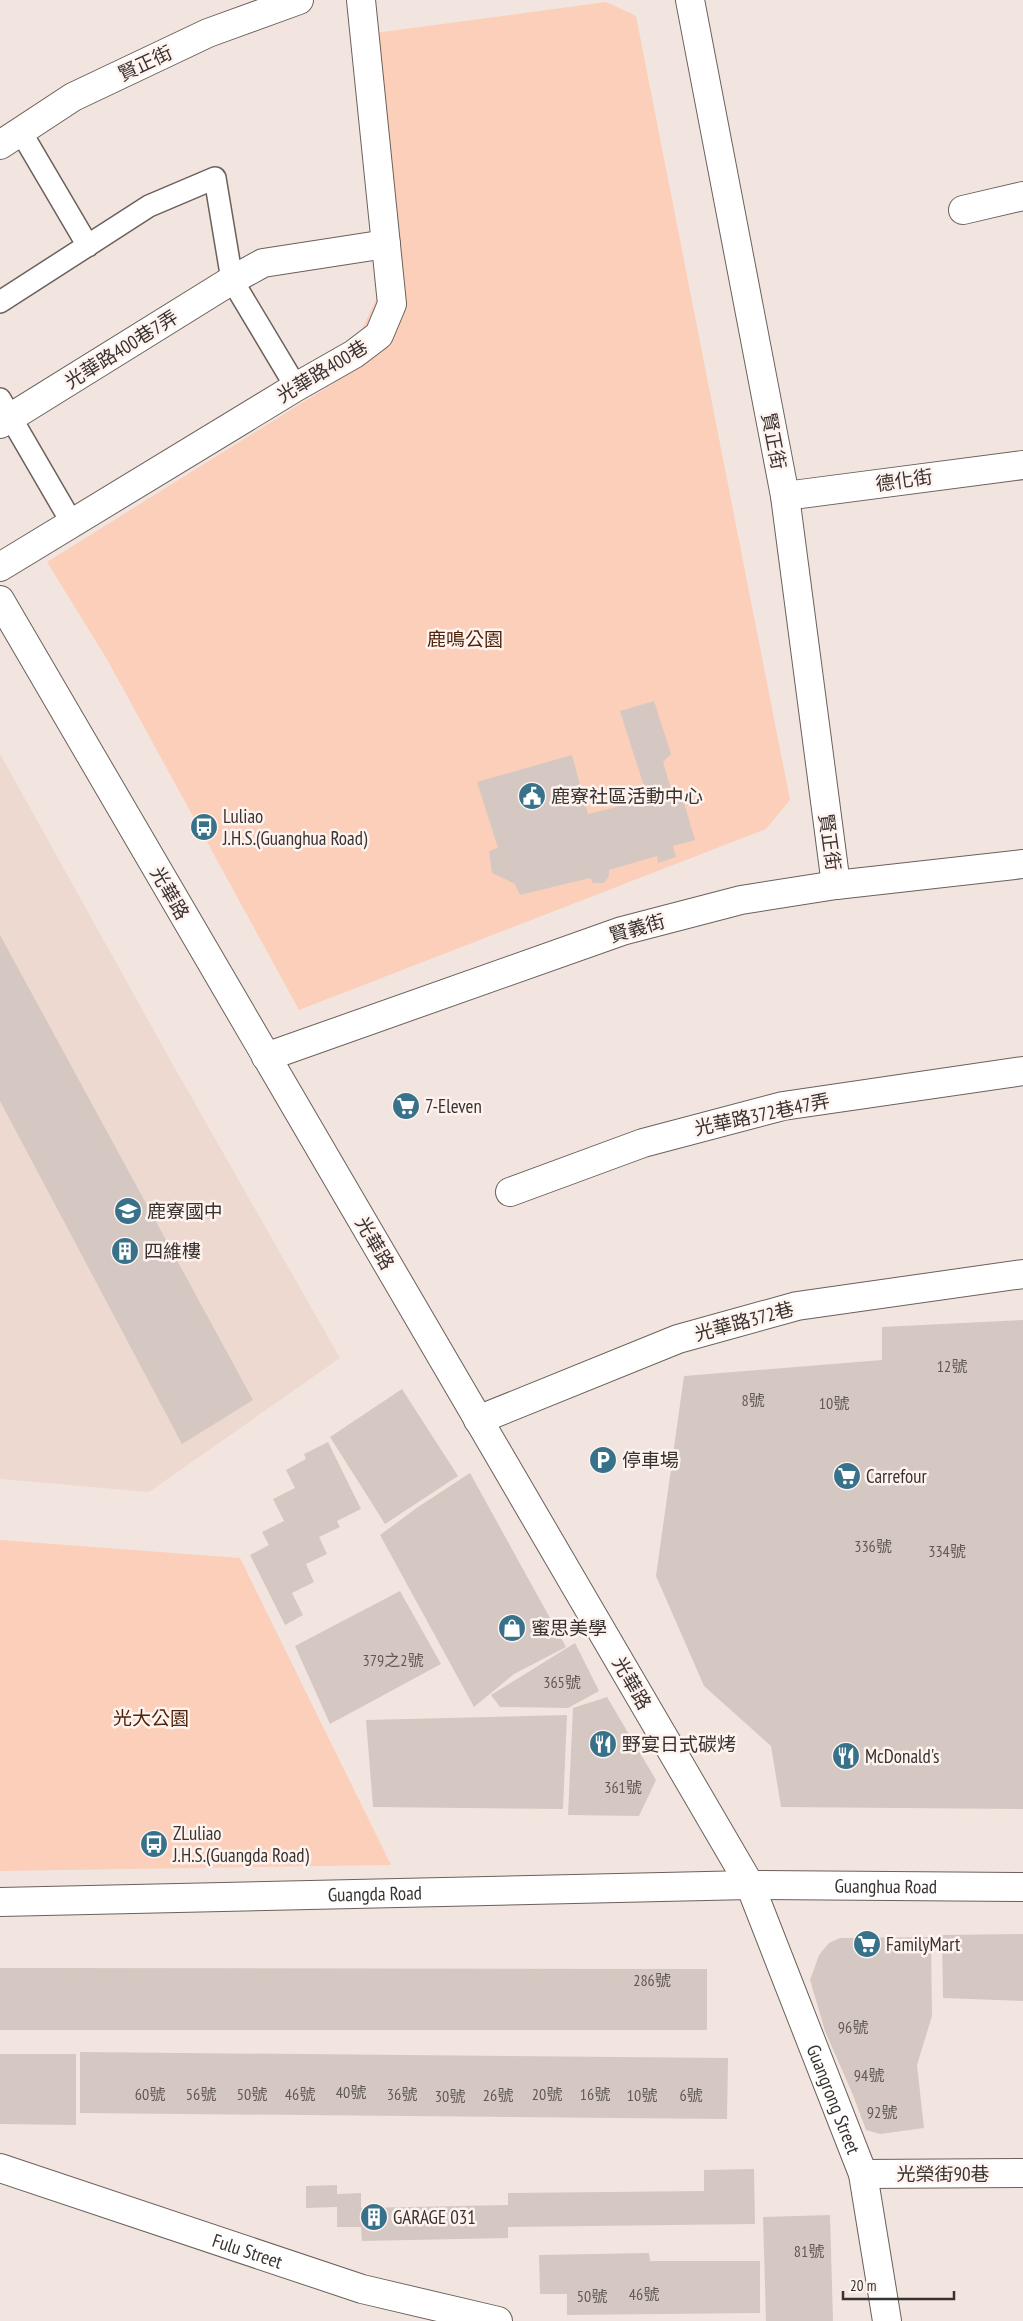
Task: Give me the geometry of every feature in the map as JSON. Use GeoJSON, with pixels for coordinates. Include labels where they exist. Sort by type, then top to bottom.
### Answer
{"type":"FeatureCollection","features":[{"type":"Feature","properties":{"kind":"street","name":"賢正街"},"geometry":{"type":"LineString","coordinates":[[10,139],[74,97],[208,33],[298,0]]}},
{"type":"Feature","properties":{"kind":"street","name":"光華路400巷"},"geometry":{"type":"LineString","coordinates":[[0,567],[296,387],[354,354],[379,334],[392,304],[361,0]]}},
{"type":"Feature","properties":{"kind":"street","name":"賢正街"},"geometry":{"type":"LineString","coordinates":[[690,0],[785,496],[836,885]]}},
{"type":"Feature","properties":{"kind":"street"},"geometry":{"type":"LineString","coordinates":[[963,210],[1023,196]]}},
{"type":"Feature","properties":{"kind":"street","name":"光華路400巷7弄"},"geometry":{"type":"LineString","coordinates":[[4,413],[263,263],[386,244]]}},
{"type":"Feature","properties":{"kind":"street","name":"德化街"},"geometry":{"type":"LineString","coordinates":[[785,496],[1023,465]]}},
{"type":"Feature","properties":{"kind":"street","name":"光華路"},"geometry":{"type":"LineString","coordinates":[[0,600],[750,1885]]}},
{"type":"Feature","properties":{"kind":"street","name":"賢義街"},"geometry":{"type":"LineString","coordinates":[[266,1057],[622,931],[741,900],[836,885],[1023,864]]}},
{"type":"Feature","properties":{"kind":"street","name":"光華路372巷47弄"},"geometry":{"type":"LineString","coordinates":[[510,1192],[643,1142],[783,1106],[1023,1071]]}},
{"type":"Feature","properties":{"kind":"street","name":"光華路372巷"},"geometry":{"type":"LineString","coordinates":[[478,1420],[678,1339],[797,1306],[1023,1274]]}},
{"type":"Feature","properties":{"kind":"street","name":"Guanghua Road"},"geometry":{"type":"LineString","coordinates":[[750,1885],[1023,1887]]}},
{"type":"Feature","properties":{"kind":"street","name":"Guangda Road"},"geometry":{"type":"LineString","coordinates":[[0,1902],[750,1885]]}},
{"type":"Feature","properties":{"kind":"street","name":"Guangrong Street"},"geometry":{"type":"LineString","coordinates":[[750,1885],[863,2174],[888,2321]]}},
{"type":"Feature","properties":{"kind":"street","name":"Fulu Street"},"geometry":{"type":"LineString","coordinates":[[0,2168],[362,2289],[498,2321]]}},
{"type":"Feature","properties":{"kind":"street","name":"光榮街90巷"},"geometry":{"type":"LineString","coordinates":[[863,2174],[1023,2173]]}},
{"type":"Feature","properties":{"kind":"lane"},"geometry":{"type":"LineString","coordinates":[[10,139],[88,246]]}},
{"type":"Feature","properties":{"kind":"lane"},"geometry":{"type":"LineString","coordinates":[[0,302],[149,206],[215,178],[232,280],[296,387]]}},
{"type":"Feature","properties":{"kind":"lane","name":"光華路400巷7弄"},"geometry":{"type":"LineString","coordinates":[[4,413],[72,523]]}},
{"type":"Feature","properties":{"kind":"shaded area","name":"鹿寮國中"},"geometry":{"type":"Polygon","coordinates":[[[0,754],[172,1063],[340,1358],[149,1492],[0,1479],[0,754]]]}},
{"type":"Feature","properties":{"kind":"green space","name":"鹿鳴公園"},"geometry":{"type":"Polygon","coordinates":[[[606,2],[636,16],[790,800],[766,829],[299,1010],[108,661],[47,562],[337,381],[383,285],[360,35],[606,2]]]}},
{"type":"Feature","properties":{"kind":"green space","name":"光大公園"},"geometry":{"type":"Polygon","coordinates":[[[0,1540],[240,1558],[391,1865],[0,1871],[0,1540]]]}},
{"type":"Feature","properties":{"kind":"building","name":"鹿寮社區活動中心"},"geometry":{"type":"Polygon","coordinates":[[[654,701],[671,754],[663,762],[672,792],[680,789],[695,840],[673,846],[676,857],[658,863],[657,856],[609,870],[609,876],[604,883],[593,883],[590,878],[520,895],[515,884],[492,873],[489,851],[498,848],[477,782],[572,755],[588,814],[648,799],[620,711],[654,701]]]}},
{"type":"Feature","properties":{"kind":"building","name":"四維樓"},"geometry":{"type":"Polygon","coordinates":[[[0,935],[253,1400],[182,1444],[0,1101],[0,935]]]}},
{"type":"Feature","properties":{"kind":"building","name":"Carrefour"},"geometry":{"type":"Polygon","coordinates":[[[1023,1320],[1023,1809],[781,1807],[771,1746],[704,1686],[656,1576],[684,1376],[882,1360],[882,1327],[1023,1320]]]}},
{"type":"Feature","properties":{"kind":"building"},"geometry":{"type":"Polygon","coordinates":[[[402,1389],[458,1476],[385,1524],[330,1437],[402,1389]]]}},
{"type":"Feature","properties":{"kind":"building"},"geometry":{"type":"Polygon","coordinates":[[[328,1442],[361,1509],[337,1521],[340,1527],[319,1537],[327,1554],[306,1564],[314,1582],[292,1593],[303,1615],[285,1625],[250,1555],[269,1545],[262,1532],[284,1521],[273,1499],[295,1488],[286,1470],[306,1459],[304,1454],[328,1442]]]}},
{"type":"Feature","properties":{"kind":"building"},"geometry":{"type":"Polygon","coordinates":[[[470,1473],[566,1647],[514,1674],[474,1707],[380,1535],[418,1507],[470,1473]]]}},
{"type":"Feature","properties":{"kind":"building"},"geometry":{"type":"Polygon","coordinates":[[[400,1591],[441,1664],[330,1724],[295,1646],[400,1591]]]}},
{"type":"Feature","properties":{"kind":"building"},"geometry":{"type":"Polygon","coordinates":[[[575,1643],[599,1691],[568,1708],[500,1707],[491,1695],[575,1643]]]}},
{"type":"Feature","properties":{"kind":"building","name":"野宴日式碳烤"},"geometry":{"type":"Polygon","coordinates":[[[607,1697],[656,1780],[639,1816],[568,1815],[573,1708],[607,1697]]]}},
{"type":"Feature","properties":{"kind":"building"},"geometry":{"type":"Polygon","coordinates":[[[567,1715],[563,1809],[373,1807],[366,1720],[567,1715]]]}},
{"type":"Feature","properties":{"kind":"building"},"geometry":{"type":"Polygon","coordinates":[[[1023,1934],[1023,2001],[943,1998],[942,1935],[1023,1934]]]}},
{"type":"Feature","properties":{"kind":"building"},"geometry":{"type":"Polygon","coordinates":[[[931,1937],[932,2016],[917,2065],[924,2128],[880,2134],[866,2130],[825,2031],[810,1980],[819,1955],[829,1943],[840,1938],[931,1937]]]}},
{"type":"Feature","properties":{"kind":"building"},"geometry":{"type":"Polygon","coordinates":[[[0,1968],[707,1969],[707,2030],[0,2030],[0,1968]]]}},
{"type":"Feature","properties":{"kind":"building"},"geometry":{"type":"Polygon","coordinates":[[[80,2052],[728,2058],[727,2119],[80,2113],[80,2052]]]}},
{"type":"Feature","properties":{"kind":"building"},"geometry":{"type":"Polygon","coordinates":[[[0,2054],[76,2054],[76,2125],[0,2124],[0,2054]]]}},
{"type":"Feature","properties":{"kind":"building"},"geometry":{"type":"Polygon","coordinates":[[[754,2169],[755,2224],[508,2227],[508,2238],[362,2241],[361,2227],[337,2227],[337,2207],[306,2208],[306,2186],[337,2185],[337,2194],[361,2193],[361,2208],[508,2205],[508,2193],[704,2191],[704,2170],[754,2169]]]}},
{"type":"Feature","properties":{"kind":"building"},"geometry":{"type":"Polygon","coordinates":[[[830,2215],[833,2321],[766,2321],[763,2217],[830,2215]]]}},
{"type":"Feature","properties":{"kind":"building"},"geometry":{"type":"Polygon","coordinates":[[[649,2253],[650,2261],[760,2261],[760,2313],[567,2315],[567,2294],[540,2294],[539,2255],[649,2253]]]}},
{"type":"Feature","properties":{"kind":"place","name":"鹿寮社區活動中心"},"geometry":{"type":"Point","coordinates":[532,796]}},
{"type":"Feature","properties":{"kind":"place","name":"Luliao J.H.S.(Guanghua Road)"},"geometry":{"type":"Point","coordinates":[204,827]}},
{"type":"Feature","properties":{"kind":"place","name":"7-Eleven"},"geometry":{"type":"Point","coordinates":[406,1106]}},
{"type":"Feature","properties":{"kind":"place","name":"鹿寮國中"},"geometry":{"type":"Point","coordinates":[128,1211]}},
{"type":"Feature","properties":{"kind":"place","name":"四維樓"},"geometry":{"type":"Point","coordinates":[125,1251]}},
{"type":"Feature","properties":{"kind":"place","name":"停車場"},"geometry":{"type":"Point","coordinates":[603,1460]}},
{"type":"Feature","properties":{"kind":"place","name":"Carrefour"},"geometry":{"type":"Point","coordinates":[847,1476]}},
{"type":"Feature","properties":{"kind":"place","name":"蜜思美學"},"geometry":{"type":"Point","coordinates":[512,1628]}},
{"type":"Feature","properties":{"kind":"place","name":"野宴日式碳烤"},"geometry":{"type":"Point","coordinates":[603,1744]}},
{"type":"Feature","properties":{"kind":"place","name":"McDonald's"},"geometry":{"type":"Point","coordinates":[846,1756]}},
{"type":"Feature","properties":{"kind":"place","name":"ZLuliao J.H.S.(Guangda Road)"},"geometry":{"type":"Point","coordinates":[154,1844]}},
{"type":"Feature","properties":{"kind":"place","name":"FamilyMart"},"geometry":{"type":"Point","coordinates":[867,1944]}},
{"type":"Feature","properties":{"kind":"place","name":"GARAGE 031"},"geometry":{"type":"Point","coordinates":[374,2217]}}]}
